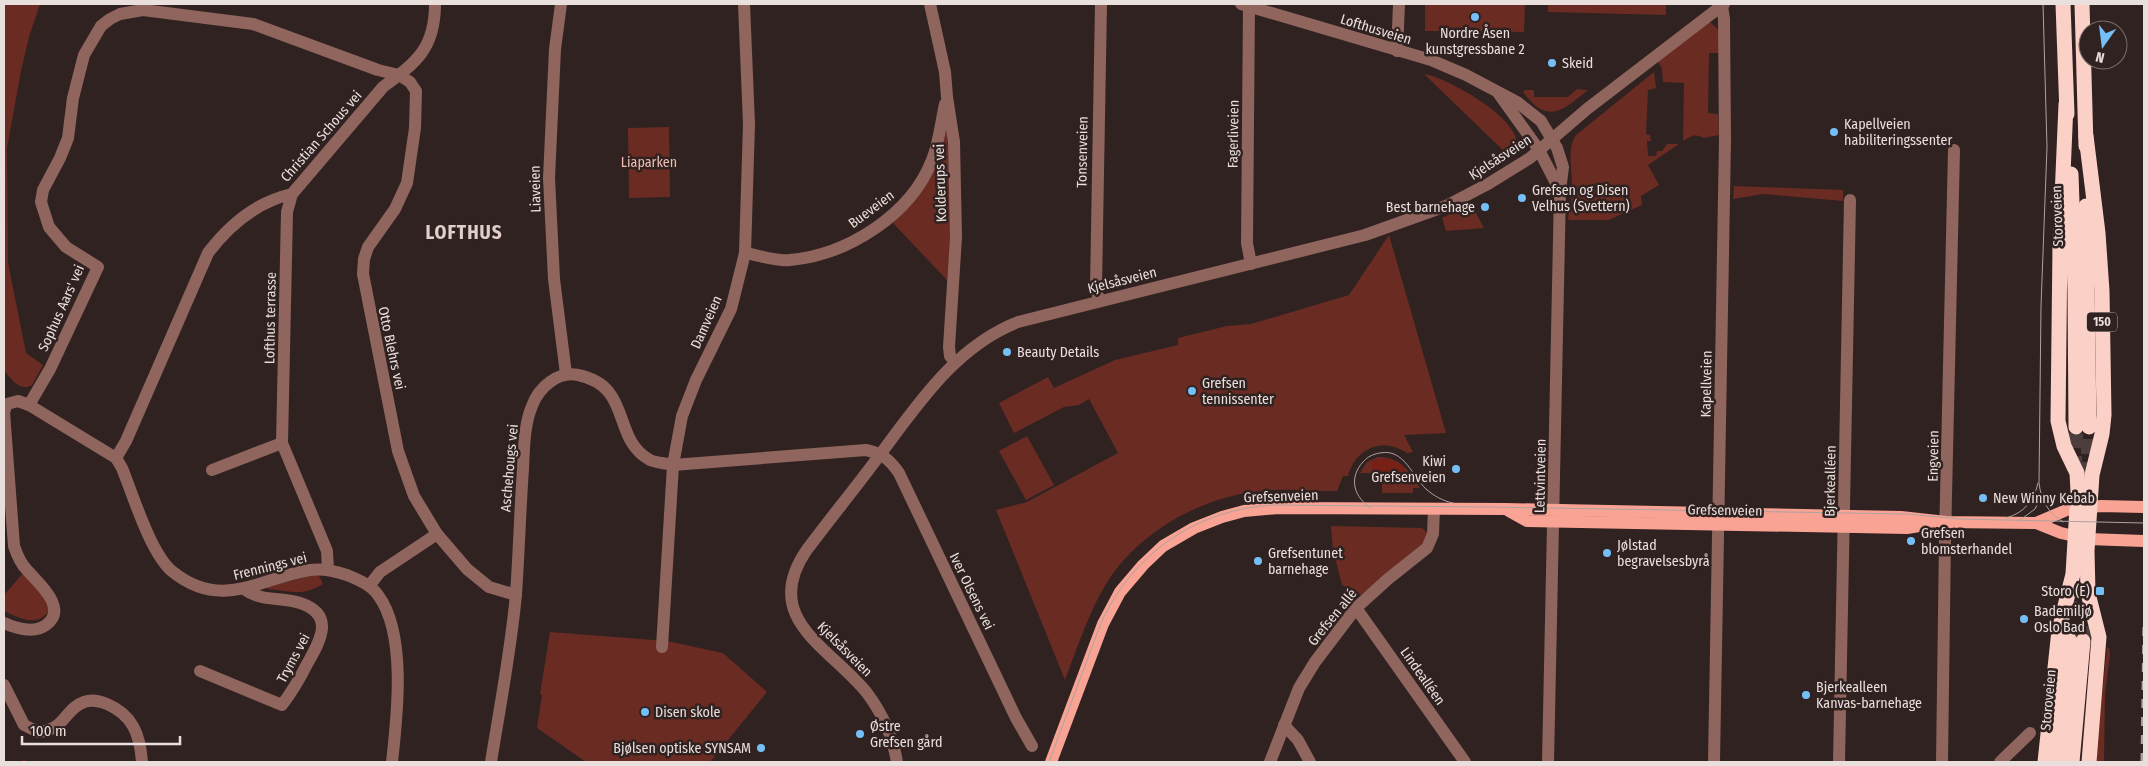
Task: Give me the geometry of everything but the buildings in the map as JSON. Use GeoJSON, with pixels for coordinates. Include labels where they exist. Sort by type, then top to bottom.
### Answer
{"type":"FeatureCollection","features":[{"type":"Feature","properties":{"kind":"highway","name":"Storoveien"},"geometry":{"type":"LineString","coordinates":[[2063,4],[2082,427],[2086,136],[2082,4]]}},
{"type":"Feature","properties":{"kind":"highway","name":"150"},"geometry":{"type":"LineString","coordinates":[[2066,104],[2060,253],[2058,421],[2064,446],[2077,474],[2084,507]]}},
{"type":"Feature","properties":{"kind":"highway","name":"150"},"geometry":{"type":"LineString","coordinates":[[2086,136],[2098,233],[2102,291],[2103,376],[2102,434],[2084,507],[2082,538],[2088,592],[2097,623],[2099,646],[2089,762]]}},
{"type":"Feature","properties":{"kind":"highway","name":"150"},"geometry":{"type":"LineString","coordinates":[[2045,762],[2058,630],[2082,538]]}},
{"type":"Feature","properties":{"kind":"highway","name":"Storoveien"},"geometry":{"type":"LineString","coordinates":[[2059,762],[2076,640],[2072,762]]}},
{"type":"Feature","properties":{"kind":"main road","name":"Grefsenveien"},"geometry":{"type":"LineString","coordinates":[[2036,523],[2062,511],[2084,507],[2144,507]]}},
{"type":"Feature","properties":{"kind":"main road","name":"Grefsenveien"},"geometry":{"type":"LineString","coordinates":[[1051,762],[1109,611],[1134,574],[1173,540],[1212,520],[1256,510],[1506,510],[1527,521],[1554,516],[1844,522],[1908,517],[1946,522],[2036,523],[2082,538],[2144,541]]}},
{"type":"Feature","properties":{"kind":"street","name":"Christian Schous vei"},"geometry":{"type":"LineString","coordinates":[[116,458],[126,441],[208,253],[221,236],[239,219],[272,198],[292,194],[383,87],[426,50],[434,30],[435,4]]}},
{"type":"Feature","properties":{"kind":"street","name":"Liaveien"},"geometry":{"type":"LineString","coordinates":[[561,4],[555,50],[549,178],[554,279],[566,374]]}},
{"type":"Feature","properties":{"kind":"street","name":"Damveien"},"geometry":{"type":"LineString","coordinates":[[662,647],[673,465],[682,416],[696,380],[731,309],[745,253],[750,124],[744,4]]}},
{"type":"Feature","properties":{"kind":"street","name":"Kolderups vei"},"geometry":{"type":"LineString","coordinates":[[930,4],[946,72],[947,97],[954,142],[956,237],[949,347],[950,356],[954,362]]}},
{"type":"Feature","properties":{"kind":"street","name":"Tonsenveien"},"geometry":{"type":"LineString","coordinates":[[1099,301],[1096,287],[1101,4]]}},
{"type":"Feature","properties":{"kind":"street","name":"Lofthusveien"},"geometry":{"type":"LineString","coordinates":[[1247,4],[1445,66],[1517,102],[1540,121],[1552,139]]}},
{"type":"Feature","properties":{"kind":"street","name":"Fagerliveien"},"geometry":{"type":"LineString","coordinates":[[1247,4],[1247,243],[1252,264]]}},
{"type":"Feature","properties":{"kind":"street"},"geometry":{"type":"LineString","coordinates":[[1397,51],[1399,4]]}},
{"type":"Feature","properties":{"kind":"street","name":"Kjelsåsveien"},"geometry":{"type":"LineString","coordinates":[[897,762],[889,733],[874,702],[859,684],[802,628],[791,598],[794,572],[801,558],[954,362],[977,344],[1008,326],[1099,301],[1365,235],[1417,218],[1446,206],[1488,184],[1539,150],[1586,109],[1723,5]]}},
{"type":"Feature","properties":{"kind":"street","name":"Kapellveien"},"geometry":{"type":"LineString","coordinates":[[1714,762],[1725,140],[1723,5]]}},
{"type":"Feature","properties":{"kind":"street","name":"Sophus Aars' vei"},"geometry":{"type":"LineString","coordinates":[[26,403],[50,369],[98,267],[66,247],[49,226],[41,202],[43,190],[68,138],[73,98],[84,55],[101,26],[120,14],[143,10],[253,24],[378,70],[399,75]]}},
{"type":"Feature","properties":{"kind":"street","name":"Otto Blehrs vei"},"geometry":{"type":"LineString","coordinates":[[399,75],[410,82],[416,91],[415,128],[407,182],[395,209],[368,247],[364,259],[363,274],[398,451],[414,496],[436,534],[478,580],[489,587],[516,595]]}},
{"type":"Feature","properties":{"kind":"street","name":"Lofthusveien"},"geometry":{"type":"LineString","coordinates":[[1498,94],[1539,150]]}},
{"type":"Feature","properties":{"kind":"street","name":"Bueveien"},"geometry":{"type":"LineString","coordinates":[[745,253],[788,261],[825,254],[858,239],[893,214],[917,190],[932,160],[947,97]]}},
{"type":"Feature","properties":{"kind":"street","name":"Lettvintveien"},"geometry":{"type":"LineString","coordinates":[[1548,762],[1560,191],[1563,167],[1552,139]]}},
{"type":"Feature","properties":{"kind":"street","name":"Lettvintveien"},"geometry":{"type":"LineString","coordinates":[[1539,150],[1560,191]]}},
{"type":"Feature","properties":{"kind":"street","name":"Engveien"},"geometry":{"type":"LineString","coordinates":[[1942,762],[1954,150]]}},
{"type":"Feature","properties":{"kind":"street","name":"Lofthus terrasse"},"geometry":{"type":"LineString","coordinates":[[292,194],[287,212],[282,443],[327,551],[328,570]]}},
{"type":"Feature","properties":{"kind":"street","name":"Bjerkealléen"},"geometry":{"type":"LineString","coordinates":[[1839,762],[1850,200]]}},
{"type":"Feature","properties":{"kind":"street"},"geometry":{"type":"LineString","coordinates":[[566,374],[578,375],[604,385],[611,395],[627,435],[636,447],[651,460],[673,465],[858,451],[881,454]]}},
{"type":"Feature","properties":{"kind":"street","name":"Aschehougs vei"},"geometry":{"type":"LineString","coordinates":[[491,762],[516,595],[526,432],[535,398],[552,380],[566,374]]}},
{"type":"Feature","properties":{"kind":"street"},"geometry":{"type":"LineString","coordinates":[[4,623],[23,629],[40,628],[50,620],[53,613],[49,594],[21,563],[16,554],[13,537],[4,412],[7,404],[12,402],[26,403],[116,458]]}},
{"type":"Feature","properties":{"kind":"street"},"geometry":{"type":"LineString","coordinates":[[212,470],[282,443]]}},
{"type":"Feature","properties":{"kind":"street","name":"Iver Olsens vei"},"geometry":{"type":"LineString","coordinates":[[881,454],[892,463],[899,473],[1016,718],[1032,746]]}},
{"type":"Feature","properties":{"kind":"street","name":"Frennings vei"},"geometry":{"type":"LineString","coordinates":[[116,458],[122,468],[155,548],[171,571],[186,580],[206,588],[224,591],[244,589],[302,571],[328,570],[369,586]]}},
{"type":"Feature","properties":{"kind":"street","name":"Grefsen allé"},"geometry":{"type":"LineString","coordinates":[[1270,762],[1299,688],[1334,634],[1356,608],[1427,548],[1432,534],[1434,509]]}},
{"type":"Feature","properties":{"kind":"street"},"geometry":{"type":"LineString","coordinates":[[392,762],[398,698],[395,646],[382,602],[369,586],[380,572],[436,534]]}},
{"type":"Feature","properties":{"kind":"street","name":"Tryms vei"},"geometry":{"type":"LineString","coordinates":[[200,671],[282,706],[318,645],[323,630],[320,617],[314,612],[301,603],[256,596],[244,589]]}},
{"type":"Feature","properties":{"kind":"street","name":"Lindealléen"},"geometry":{"type":"LineString","coordinates":[[1356,608],[1465,762]]}},
{"type":"Feature","properties":{"kind":"street"},"geometry":{"type":"LineString","coordinates":[[4,685],[24,725],[38,732],[52,730],[58,726],[83,702],[96,700],[114,707],[124,713],[134,726],[139,739],[142,762]]}},
{"type":"Feature","properties":{"kind":"street"},"geometry":{"type":"LineString","coordinates":[[1284,725],[1298,740],[1310,762]]}},
{"type":"Feature","properties":{"kind":"street"},"geometry":{"type":"LineString","coordinates":[[2000,762],[2030,733]]}},
{"type":"Feature","properties":{"kind":"green space"},"geometry":{"type":"Polygon","coordinates":[[[4,4],[40,4],[29,37],[21,71],[7,148],[8,263],[26,353],[43,365],[32,385],[27,387],[16,384],[4,371],[4,4]]]}},
{"type":"Feature","properties":{"kind":"green space","name":"Nordre Åsen kunstgressbane 2"},"geometry":{"type":"Polygon","coordinates":[[[1425,4],[1525,4],[1524,32],[1425,31],[1425,4]]]}},
{"type":"Feature","properties":{"kind":"green space"},"geometry":{"type":"Polygon","coordinates":[[[1548,4],[1666,4],[1666,15],[1548,12],[1548,4]]]}},
{"type":"Feature","properties":{"kind":"green space"},"geometry":{"type":"Polygon","coordinates":[[[1707,23],[1711,23],[1719,30],[1720,53],[1709,53],[1708,113],[1718,114],[1719,135],[1704,138],[1693,136],[1683,141],[1684,83],[1663,82],[1662,68],[1656,59],[1707,23]]]}},
{"type":"Feature","properties":{"kind":"green space"},"geometry":{"type":"Polygon","coordinates":[[[1654,72],[1656,88],[1648,90],[1646,134],[1650,135],[1651,141],[1647,141],[1648,156],[1656,156],[1657,151],[1662,151],[1667,144],[1679,144],[1648,165],[1659,185],[1641,196],[1642,205],[1609,220],[1568,220],[1572,193],[1571,147],[1576,135],[1654,72]]]}},
{"type":"Feature","properties":{"kind":"green space"},"geometry":{"type":"Polygon","coordinates":[[[1424,74],[1451,84],[1469,94],[1488,106],[1503,119],[1513,132],[1516,145],[1509,156],[1424,74]]]}},
{"type":"Feature","properties":{"kind":"green space"},"geometry":{"type":"Polygon","coordinates":[[[1577,89],[1588,90],[1571,104],[1556,111],[1548,112],[1540,109],[1523,92],[1525,90],[1534,90],[1534,97],[1568,97],[1577,89]]]}},
{"type":"Feature","properties":{"kind":"green space","name":"Liaparken"},"geometry":{"type":"Polygon","coordinates":[[[669,127],[670,197],[629,198],[628,128],[669,127]]]}},
{"type":"Feature","properties":{"kind":"green space"},"geometry":{"type":"Polygon","coordinates":[[[943,131],[947,132],[952,218],[947,280],[892,222],[943,131]]]}},
{"type":"Feature","properties":{"kind":"green space"},"geometry":{"type":"Polygon","coordinates":[[[1734,186],[1843,190],[1843,201],[1763,194],[1733,199],[1734,186]]]}},
{"type":"Feature","properties":{"kind":"green space"},"geometry":{"type":"Polygon","coordinates":[[[1471,204],[1484,228],[1446,231],[1442,218],[1471,204]]]}},
{"type":"Feature","properties":{"kind":"green space"},"geometry":{"type":"Polygon","coordinates":[[[1389,235],[1446,433],[1404,435],[1413,452],[1407,453],[1398,448],[1380,446],[1364,452],[1357,458],[1348,476],[1343,476],[1337,491],[1279,490],[1239,494],[1198,507],[1160,528],[1128,556],[1106,584],[1086,624],[1065,680],[996,510],[1027,502],[1118,453],[1089,399],[1079,405],[1064,407],[1014,433],[999,403],[1048,377],[1054,388],[1115,360],[1178,345],[1178,338],[1227,326],[1251,324],[1349,295],[1389,235]]]}},
{"type":"Feature","properties":{"kind":"green space"},"geometry":{"type":"Polygon","coordinates":[[[1027,436],[1054,485],[1026,500],[999,451],[1027,436]]]}},
{"type":"Feature","properties":{"kind":"green space"},"geometry":{"type":"Polygon","coordinates":[[[1378,457],[1393,460],[1404,466],[1420,488],[1413,488],[1413,493],[1382,493],[1382,476],[1374,473],[1360,473],[1367,462],[1378,457]]]}},
{"type":"Feature","properties":{"kind":"green space"},"geometry":{"type":"Polygon","coordinates":[[[1331,526],[1422,528],[1428,533],[1423,545],[1361,595],[1342,585],[1333,550],[1331,526]]]}},
{"type":"Feature","properties":{"kind":"green space"},"geometry":{"type":"Polygon","coordinates":[[[26,570],[51,606],[47,613],[37,620],[24,619],[4,611],[4,595],[26,570]]]}},
{"type":"Feature","properties":{"kind":"green space"},"geometry":{"type":"Polygon","coordinates":[[[318,574],[323,584],[308,591],[290,592],[268,589],[267,587],[318,574]]]}},
{"type":"Feature","properties":{"kind":"green space","name":"Disen skole"},"geometry":{"type":"Polygon","coordinates":[[[550,632],[667,641],[723,653],[767,692],[710,762],[586,762],[537,728],[542,695],[540,694],[550,632]]]}},
{"type":"Feature","properties":{"kind":"green space"},"geometry":{"type":"Polygon","coordinates":[[[2107,648],[2109,648],[2110,654],[2105,693],[2104,762],[2095,762],[2107,648]]]}},
{"type":"Feature","properties":{"kind":"shaded area"},"geometry":{"type":"Polygon","coordinates":[[[1388,458],[1402,466],[1408,477],[1389,476],[1371,469],[1372,461],[1388,458]]]}},
{"type":"Feature","properties":{"kind":"tunnel"},"geometry":{"type":"LineString","coordinates":[[2074,471],[2076,427]]}},
{"type":"Feature","properties":{"kind":"tunnel"},"geometry":{"type":"LineString","coordinates":[[2088,477],[2089,427]]}},
{"type":"Feature","properties":{"kind":"tunnel"},"geometry":{"type":"LineString","coordinates":[[2083,641],[2085,590]]}},
{"type":"Feature","properties":{"kind":"tunnel"},"geometry":{"type":"LineString","coordinates":[[2069,639],[2070,599]]}},
{"type":"Feature","properties":{"kind":"tram line"},"geometry":{"type":"LineString","coordinates":[[2043,4],[2047,147],[2041,306],[2039,483],[2041,495],[2046,506],[2063,522]]}},
{"type":"Feature","properties":{"kind":"tram line"},"geometry":{"type":"LineString","coordinates":[[1371,508],[1363,502],[1357,493],[1355,477],[1359,467],[1365,460],[1370,456],[1380,453],[1388,453],[1401,459],[1426,489],[1439,498],[1453,503]]}},
{"type":"Feature","properties":{"kind":"tram line"},"geometry":{"type":"LineString","coordinates":[[2006,518],[2018,513],[2031,501],[2038,483]]}},
{"type":"Feature","properties":{"kind":"tram line"},"geometry":{"type":"LineString","coordinates":[[2019,521],[2035,509],[2043,493]]}},
{"type":"Feature","properties":{"kind":"tram line"},"geometry":{"type":"LineString","coordinates":[[1049,762],[1101,623],[1131,575],[1171,539],[1195,525],[1220,515],[1247,508],[1276,505],[1907,514],[1960,519],[2144,523]]}},
{"type":"Feature","properties":{"kind":"railway"},"geometry":{"type":"LineString","coordinates":[[2142,762],[2144,621]]}},
{"type":"Feature","properties":{"kind":"place","name":"Nordre Åsen kunstgressbane 2"},"geometry":{"type":"Point","coordinates":[1475,17]}},
{"type":"Feature","properties":{"kind":"place","name":"Skeid"},"geometry":{"type":"Point","coordinates":[1552,63]}},
{"type":"Feature","properties":{"kind":"place","name":"Kapellveien habiliteringssenter"},"geometry":{"type":"Point","coordinates":[1834,132]}},
{"type":"Feature","properties":{"kind":"place","name":"Grefsen og Disen Velhus (Svettern)"},"geometry":{"type":"Point","coordinates":[1522,198]}},
{"type":"Feature","properties":{"kind":"place","name":"Best barnehage"},"geometry":{"type":"Point","coordinates":[1485,207]}},
{"type":"Feature","properties":{"kind":"place","name":"Beauty Details"},"geometry":{"type":"Point","coordinates":[1007,352]}},
{"type":"Feature","properties":{"kind":"place","name":"Grefsen tennissenter"},"geometry":{"type":"Point","coordinates":[1192,391]}},
{"type":"Feature","properties":{"kind":"place","name":"Kiwi Grefsenveien"},"geometry":{"type":"Point","coordinates":[1456,469]}},
{"type":"Feature","properties":{"kind":"place","name":"New Winny Kebab"},"geometry":{"type":"Point","coordinates":[1983,498]}},
{"type":"Feature","properties":{"kind":"place","name":"Grefsen blomsterhandel"},"geometry":{"type":"Point","coordinates":[1911,541]}},
{"type":"Feature","properties":{"kind":"place","name":"Jølstad begravelsesbyrå"},"geometry":{"type":"Point","coordinates":[1607,553]}},
{"type":"Feature","properties":{"kind":"place","name":"Grefsentunet barnehage"},"geometry":{"type":"Point","coordinates":[1258,561]}},
{"type":"Feature","properties":{"kind":"place","name":"Storo (E)"},"geometry":{"type":"Point","coordinates":[2100,591]}},
{"type":"Feature","properties":{"kind":"place","name":"Bademiljø Oslo Bad"},"geometry":{"type":"Point","coordinates":[2024,619]}},
{"type":"Feature","properties":{"kind":"place","name":"Bjerkealleen Kanvas-barnehage"},"geometry":{"type":"Point","coordinates":[1806,695]}},
{"type":"Feature","properties":{"kind":"place","name":"Disen skole"},"geometry":{"type":"Point","coordinates":[645,712]}},
{"type":"Feature","properties":{"kind":"place","name":"Østre Grefsen gård"},"geometry":{"type":"Point","coordinates":[860,734]}},
{"type":"Feature","properties":{"kind":"place","name":"Bjølsen optiske SYNSAM"},"geometry":{"type":"Point","coordinates":[761,748]}},
{"type":"Feature","properties":{"kind":"district","name":"LOFTHUS"},"geometry":{"type":"Point","coordinates":[464,232]}}]}
